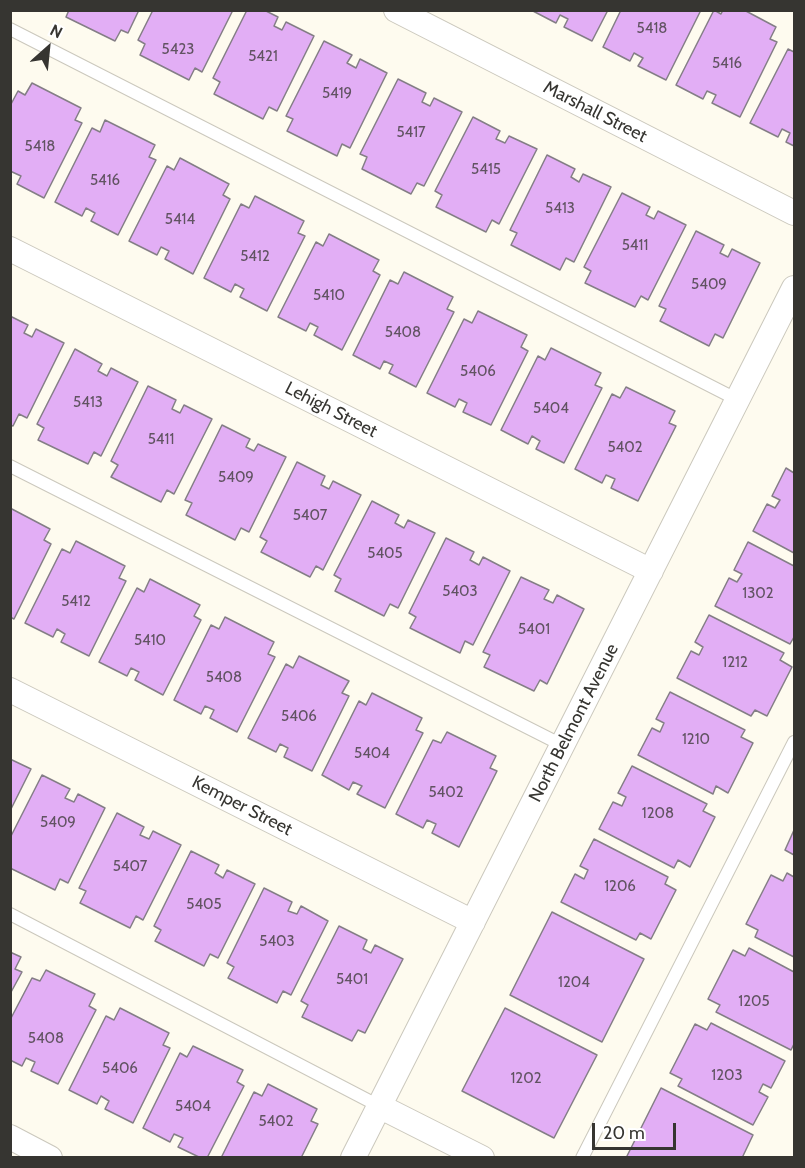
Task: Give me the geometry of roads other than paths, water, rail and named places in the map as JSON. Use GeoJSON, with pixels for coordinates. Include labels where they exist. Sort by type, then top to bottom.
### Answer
{"type":"FeatureCollection","features":[{"type":"Feature","properties":{"kind":"street","name":"Marshall Street"},"geometry":{"type":"LineString","coordinates":[[396,10],[795,213]]}},
{"type":"Feature","properties":{"kind":"street","name":"Lehigh Street"},"geometry":{"type":"LineString","coordinates":[[10,249],[651,571]]}},
{"type":"Feature","properties":{"kind":"street","name":"North Belmont Avenue"},"geometry":{"type":"LineString","coordinates":[[353,1158],[795,288]]}},
{"type":"Feature","properties":{"kind":"street","name":"Kemper Street"},"geometry":{"type":"LineString","coordinates":[[10,690],[473,922]]}},
{"type":"Feature","properties":{"kind":"street"},"geometry":{"type":"LineString","coordinates":[[379,1106],[482,1158]]}},
{"type":"Feature","properties":{"kind":"street"},"geometry":{"type":"LineString","coordinates":[[10,1137],[50,1158]]}},
{"type":"Feature","properties":{"kind":"lane"},"geometry":{"type":"LineString","coordinates":[[10,29],[738,400]]}},
{"type":"Feature","properties":{"kind":"lane"},"geometry":{"type":"LineString","coordinates":[[10,466],[562,745]]}},
{"type":"Feature","properties":{"kind":"lane"},"geometry":{"type":"LineString","coordinates":[[582,1158],[795,742]]}},
{"type":"Feature","properties":{"kind":"lane"},"geometry":{"type":"LineString","coordinates":[[10,914],[379,1106]]}}]}
